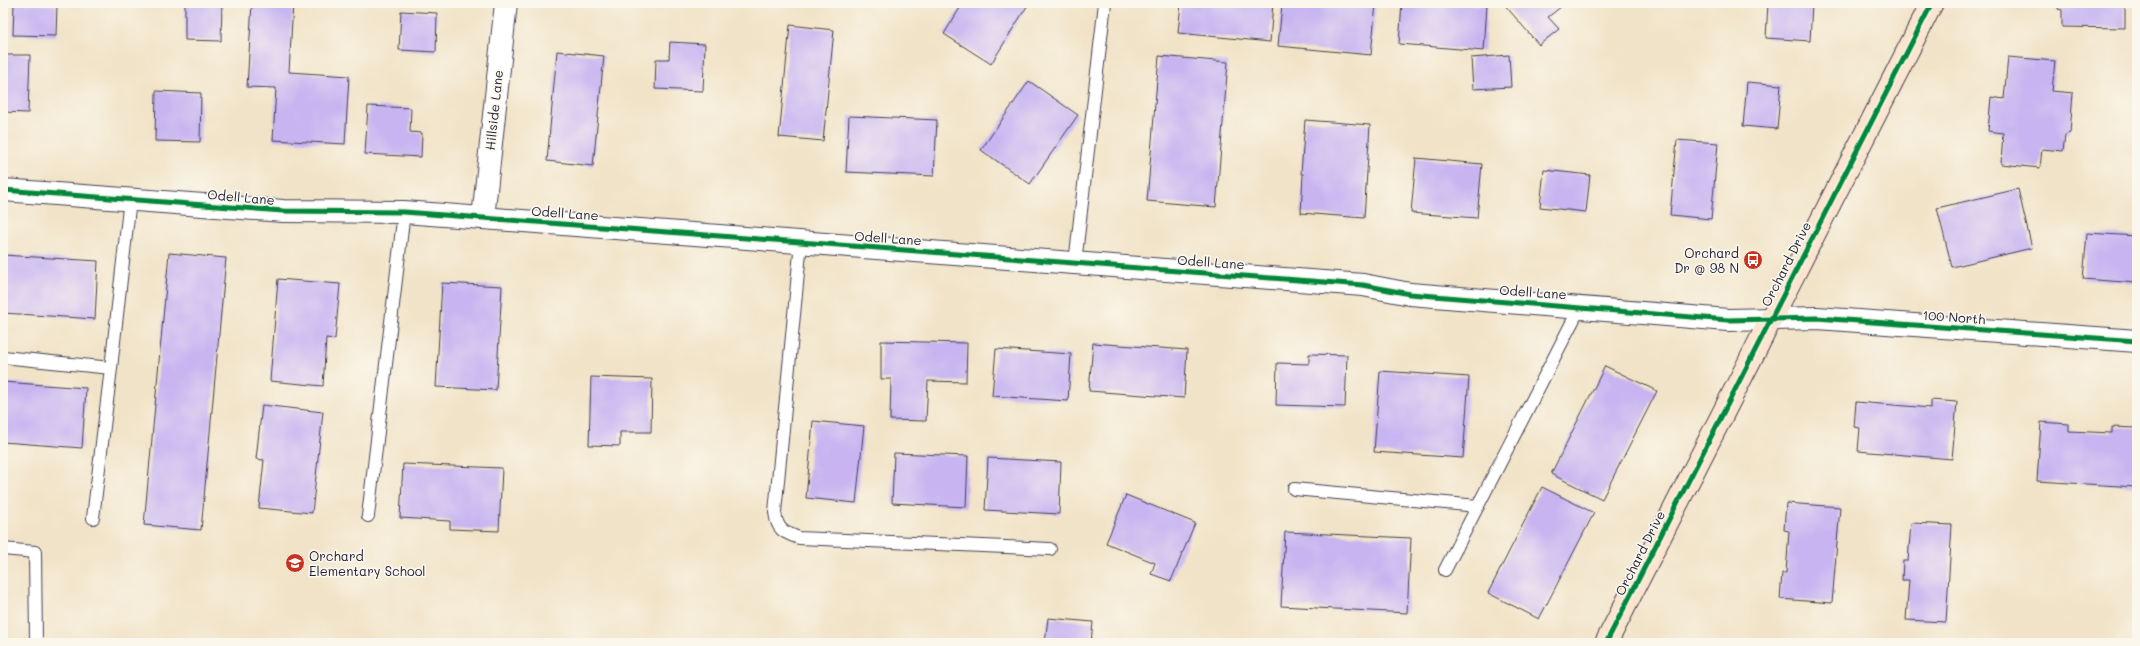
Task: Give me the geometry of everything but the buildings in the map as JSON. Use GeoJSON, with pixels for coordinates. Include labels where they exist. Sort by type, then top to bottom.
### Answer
{"type":"FeatureCollection","features":[{"type":"Feature","properties":{"kind":"main road","name":"Orchard Drive"},"geometry":{"type":"LineString","coordinates":[[1606,643],[1770,318],[1932,3]]}},
{"type":"Feature","properties":{"kind":"street","name":"Hillside Lane"},"geometry":{"type":"LineString","coordinates":[[483,218],[506,3]]}},
{"type":"Feature","properties":{"kind":"street","name":"Odell Lane"},"geometry":{"type":"LineString","coordinates":[[3,190],[283,211],[404,212],[1364,285],[1410,294],[1728,320],[1770,318]]}},
{"type":"Feature","properties":{"kind":"street","name":"100 North"},"geometry":{"type":"LineString","coordinates":[[1770,318],[1817,318],[2137,341]]}},
{"type":"Feature","properties":{"kind":"lane"},"geometry":{"type":"LineString","coordinates":[[1075,263],[1105,3]]}},
{"type":"Feature","properties":{"kind":"lane"},"geometry":{"type":"LineString","coordinates":[[94,518],[130,199]]}},
{"type":"Feature","properties":{"kind":"lane"},"geometry":{"type":"LineString","coordinates":[[368,516],[404,212]]}},
{"type":"Feature","properties":{"kind":"lane"},"geometry":{"type":"LineString","coordinates":[[801,242],[775,512],[776,523],[784,532],[799,538],[1050,549]]}},
{"type":"Feature","properties":{"kind":"lane"},"geometry":{"type":"LineString","coordinates":[[1444,570],[1580,307]]}},
{"type":"Feature","properties":{"kind":"lane"},"geometry":{"type":"LineString","coordinates":[[3,357],[111,368]]}},
{"type":"Feature","properties":{"kind":"lane"},"geometry":{"type":"LineString","coordinates":[[1294,489],[1478,506]]}},
{"type":"Feature","properties":{"kind":"lane"},"geometry":{"type":"LineString","coordinates":[[3,549],[34,552],[36,643]]}},
{"type":"Feature","properties":{"kind":"cycle path"},"geometry":{"type":"LineString","coordinates":[[1606,643],[1932,3]]}},
{"type":"Feature","properties":{"kind":"cycle path"},"geometry":{"type":"LineString","coordinates":[[3,190],[283,211],[404,212],[1363,285],[1410,294],[1728,320],[1817,318],[2137,341]]}},
{"type":"Feature","properties":{"kind":"place","name":"Orchard Dr @ 98 N"},"geometry":{"type":"Point","coordinates":[1753,260]}},
{"type":"Feature","properties":{"kind":"place","name":"Orchard Elementary School"},"geometry":{"type":"Point","coordinates":[295,563]}}]}
